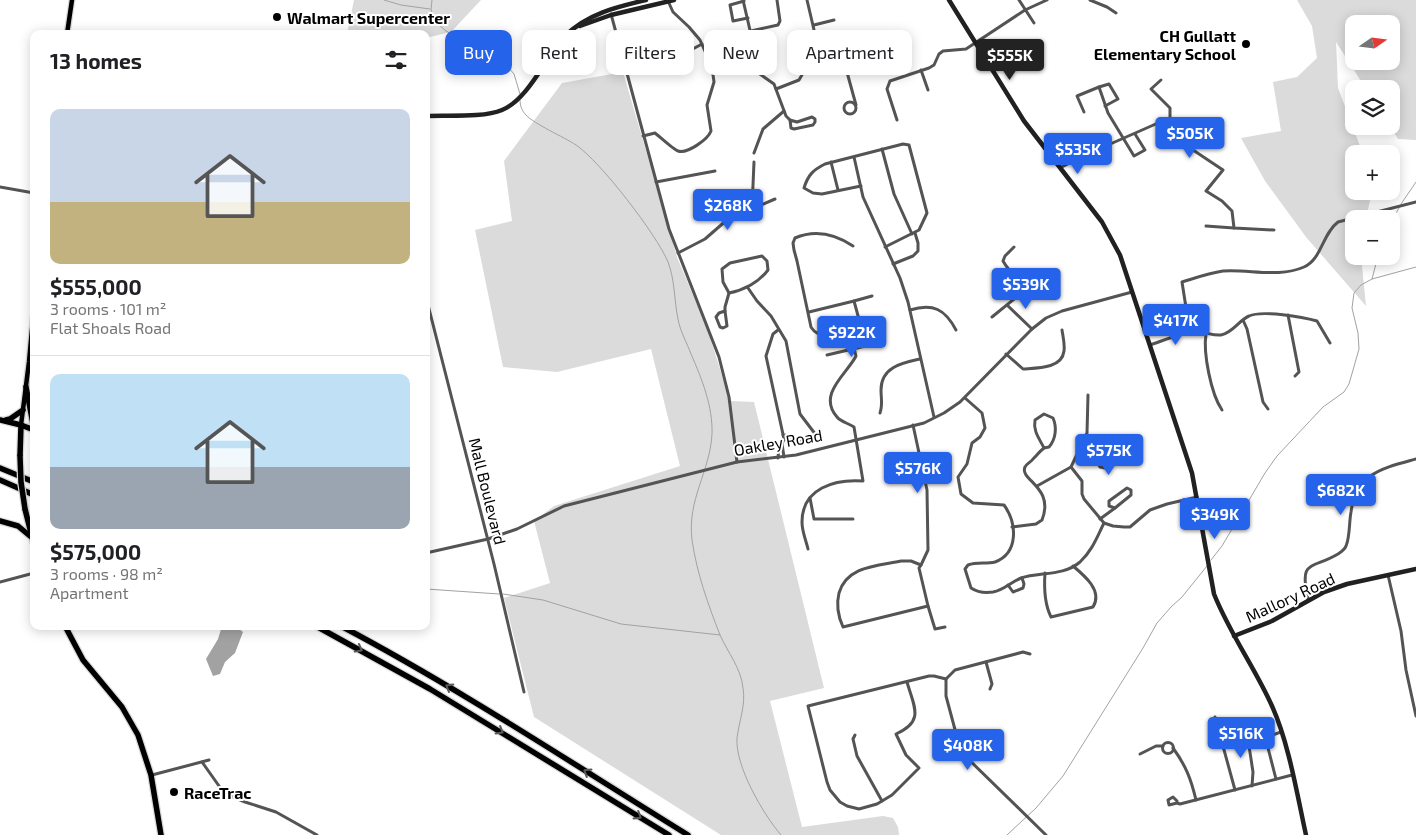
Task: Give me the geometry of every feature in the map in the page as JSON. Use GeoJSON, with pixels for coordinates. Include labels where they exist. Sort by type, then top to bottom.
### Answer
{"type":"FeatureCollection","features":[{"type":"Feature","properties":{"kind":"highway"},"geometry":{"type":"LineString","coordinates":[[26,387],[30,408]]}},
{"type":"Feature","properties":{"kind":"highway"},"geometry":{"type":"LineString","coordinates":[[1,420],[10,419],[23,410]]}},
{"type":"Feature","properties":{"kind":"highway"},"geometry":{"type":"LineString","coordinates":[[1,420],[30,427]]}},
{"type":"Feature","properties":{"kind":"highway"},"geometry":{"type":"LineString","coordinates":[[21,424],[21,482],[27,520],[30,525]]}},
{"type":"Feature","properties":{"kind":"highway"},"geometry":{"type":"LineString","coordinates":[[0,468],[30,480]]}},
{"type":"Feature","properties":{"kind":"highway"},"geometry":{"type":"LineString","coordinates":[[0,480],[30,493]]}},
{"type":"Feature","properties":{"kind":"highway"},"geometry":{"type":"LineString","coordinates":[[12,524],[27,520]]}},
{"type":"Feature","properties":{"kind":"highway"},"geometry":{"type":"LineString","coordinates":[[0,521],[21,528],[30,536]]}},
{"type":"Feature","properties":{"kind":"highway"},"geometry":{"type":"LineString","coordinates":[[67,630],[83,660],[128,716],[141,742],[151,775],[161,835]]}},
{"type":"Feature","properties":{"kind":"highway"},"geometry":{"type":"LineString","coordinates":[[323,630],[430,689],[669,835]]}},
{"type":"Feature","properties":{"kind":"highway"},"geometry":{"type":"LineString","coordinates":[[349,630],[392,653],[497,715],[688,835]]}},
{"type":"Feature","properties":{"kind":"main road"},"geometry":{"type":"LineString","coordinates":[[68,30],[72,0]]}},
{"type":"Feature","properties":{"kind":"main road"},"geometry":{"type":"LineString","coordinates":[[21,424],[30,356]]}},
{"type":"Feature","properties":{"kind":"street"},"geometry":{"type":"LineString","coordinates":[[430,116],[487,114],[504,110],[520,98],[557,45],[574,28],[592,16],[610,9],[646,0]]}},
{"type":"Feature","properties":{"kind":"street"},"geometry":{"type":"LineString","coordinates":[[574,28],[611,15],[670,0],[673,12],[690,27],[702,44],[707,52],[714,75],[714,82],[707,105],[712,126],[709,137],[681,151],[675,150],[655,133],[643,136]]}},
{"type":"Feature","properties":{"kind":"street"},"geometry":{"type":"LineString","coordinates":[[748,18],[733,21],[730,5],[744,0],[751,30]]}},
{"type":"Feature","properties":{"kind":"street"},"geometry":{"type":"LineString","coordinates":[[756,30],[780,23],[777,0]]}},
{"type":"Feature","properties":{"kind":"street"},"geometry":{"type":"LineString","coordinates":[[807,0],[815,30]]}},
{"type":"Feature","properties":{"kind":"street"},"geometry":{"type":"LineString","coordinates":[[949,0],[1024,121],[1108,232],[1120,255],[1188,458],[1198,497],[1214,594],[1234,636],[1266,693],[1281,732],[1306,835]]}},
{"type":"Feature","properties":{"kind":"street"},"geometry":{"type":"LineString","coordinates":[[1019,0],[1034,23]]}},
{"type":"Feature","properties":{"kind":"street"},"geometry":{"type":"LineString","coordinates":[[897,120],[887,89],[888,83],[892,79],[934,65],[939,54],[943,51],[966,49],[995,28],[1025,10],[1047,0]]}},
{"type":"Feature","properties":{"kind":"street"},"geometry":{"type":"LineString","coordinates":[[1090,0],[1098,1],[1116,13]]}},
{"type":"Feature","properties":{"kind":"street"},"geometry":{"type":"LineString","coordinates":[[610,9],[669,230],[719,357],[729,397],[737,462]]}},
{"type":"Feature","properties":{"kind":"street"},"geometry":{"type":"LineString","coordinates":[[814,25],[834,20]]}},
{"type":"Feature","properties":{"kind":"street"},"geometry":{"type":"LineString","coordinates":[[694,48],[702,44]]}},
{"type":"Feature","properties":{"kind":"street"},"geometry":{"type":"LineString","coordinates":[[921,70],[928,90]]}},
{"type":"Feature","properties":{"kind":"street"},"geometry":{"type":"LineString","coordinates":[[759,75],[770,80],[790,120],[791,128],[813,125],[815,122],[812,117],[796,122],[790,120]]}},
{"type":"Feature","properties":{"kind":"street"},"geometry":{"type":"LineString","coordinates":[[776,90],[799,80],[802,75]]}},
{"type":"Feature","properties":{"kind":"street"},"geometry":{"type":"LineString","coordinates":[[848,75],[856,104],[857,110],[854,114],[849,115],[845,112],[844,107],[846,103],[856,104]]}},
{"type":"Feature","properties":{"kind":"street"},"geometry":{"type":"LineString","coordinates":[[1161,80],[1151,89],[1170,108],[1170,120],[1190,148],[1223,170],[1206,191],[1222,201],[1232,212],[1234,228]]}},
{"type":"Feature","properties":{"kind":"street"},"geometry":{"type":"LineString","coordinates":[[1084,112],[1076,96],[1109,84],[1118,99],[1105,106]]}},
{"type":"Feature","properties":{"kind":"street"},"geometry":{"type":"LineString","coordinates":[[1099,88],[1105,106],[1134,156],[1145,150],[1136,134]]}},
{"type":"Feature","properties":{"kind":"street"},"geometry":{"type":"LineString","coordinates":[[754,153],[762,129],[784,111]]}},
{"type":"Feature","properties":{"kind":"street"},"geometry":{"type":"LineString","coordinates":[[1060,168],[1083,156],[1170,120]]}},
{"type":"Feature","properties":{"kind":"street"},"geometry":{"type":"LineString","coordinates":[[1083,156],[1084,150],[1096,143]]}},
{"type":"Feature","properties":{"kind":"street"},"geometry":{"type":"LineString","coordinates":[[861,186],[818,194],[804,188],[808,176],[815,169],[825,164],[902,144],[909,145],[927,213],[919,230],[885,247]]}},
{"type":"Feature","properties":{"kind":"street"},"geometry":{"type":"LineString","coordinates":[[882,149],[894,194],[918,243],[918,251],[913,256],[893,264]]}},
{"type":"Feature","properties":{"kind":"street"},"geometry":{"type":"LineString","coordinates":[[854,157],[863,197],[900,278],[910,310],[934,418]]}},
{"type":"Feature","properties":{"kind":"street"},"geometry":{"type":"LineString","coordinates":[[752,208],[754,162]]}},
{"type":"Feature","properties":{"kind":"street"},"geometry":{"type":"LineString","coordinates":[[831,162],[838,190]]}},
{"type":"Feature","properties":{"kind":"street"},"geometry":{"type":"LineString","coordinates":[[656,182],[715,171]]}},
{"type":"Feature","properties":{"kind":"street"},"geometry":{"type":"LineString","coordinates":[[0,187],[30,192]]}},
{"type":"Feature","properties":{"kind":"street"},"geometry":{"type":"LineString","coordinates":[[678,253],[705,239],[728,219],[776,199]]}},
{"type":"Feature","properties":{"kind":"street"},"geometry":{"type":"LineString","coordinates":[[1190,333],[1182,282],[1222,272],[1285,272],[1304,267],[1316,258],[1332,227],[1338,222],[1416,202]]}},
{"type":"Feature","properties":{"kind":"street"},"geometry":{"type":"LineString","coordinates":[[1206,226],[1274,230]]}},
{"type":"Feature","properties":{"kind":"street"},"geometry":{"type":"LineString","coordinates":[[854,246],[828,234],[805,234],[795,238],[793,243],[811,327],[814,332],[819,334],[860,324],[854,301]]}},
{"type":"Feature","properties":{"kind":"street"},"geometry":{"type":"LineString","coordinates":[[1014,248],[1003,261],[1009,270],[1029,287],[1034,288],[1040,285],[1054,274]]}},
{"type":"Feature","properties":{"kind":"street"},"geometry":{"type":"LineString","coordinates":[[762,256],[766,261],[768,270],[748,288],[730,293],[723,282],[722,269],[730,263],[762,256]]}},
{"type":"Feature","properties":{"kind":"street"},"geometry":{"type":"LineString","coordinates":[[992,317],[1029,287]]}},
{"type":"Feature","properties":{"kind":"street"},"geometry":{"type":"LineString","coordinates":[[748,288],[771,316],[786,341],[800,414],[816,435],[806,442],[793,438],[790,435],[784,437]]}},
{"type":"Feature","properties":{"kind":"street","name":"Oakley Road"},"geometry":{"type":"LineString","coordinates":[[430,552],[488,539],[517,529],[564,506],[737,462],[796,456],[934,418],[952,408],[1032,329],[1046,318],[1062,311],[1132,292]]}},
{"type":"Feature","properties":{"kind":"street"},"geometry":{"type":"LineString","coordinates":[[726,311],[719,313],[716,317],[720,327],[723,328],[727,326],[726,311],[724,307],[730,293]]}},
{"type":"Feature","properties":{"kind":"street"},"geometry":{"type":"LineString","coordinates":[[809,312],[872,296]]}},
{"type":"Feature","properties":{"kind":"street"},"geometry":{"type":"LineString","coordinates":[[1007,305],[1032,329]]}},
{"type":"Feature","properties":{"kind":"street"},"geometry":{"type":"LineString","coordinates":[[910,310],[923,306],[931,307],[947,316],[956,330]]}},
{"type":"Feature","properties":{"kind":"street","name":"Mall Boulevard"},"geometry":{"type":"LineString","coordinates":[[430,314],[488,539],[524,692]]}},
{"type":"Feature","properties":{"kind":"street"},"geometry":{"type":"LineString","coordinates":[[1150,345],[1190,333],[1200,332],[1222,335],[1250,315],[1257,314],[1288,316],[1317,321],[1330,343]]}},
{"type":"Feature","properties":{"kind":"street"},"geometry":{"type":"LineString","coordinates":[[1288,316],[1299,372],[1295,376]]}},
{"type":"Feature","properties":{"kind":"street"},"geometry":{"type":"LineString","coordinates":[[1243,320],[1247,330],[1263,402],[1268,409]]}},
{"type":"Feature","properties":{"kind":"street"},"geometry":{"type":"LineString","coordinates":[[808,549],[804,537],[802,516],[810,497],[818,490],[832,483],[847,480],[863,481],[854,427],[835,415],[831,400],[837,380],[856,356],[849,328]]}},
{"type":"Feature","properties":{"kind":"street"},"geometry":{"type":"LineString","coordinates":[[778,330],[773,334],[766,356],[784,437],[778,458]]}},
{"type":"Feature","properties":{"kind":"street"},"geometry":{"type":"LineString","coordinates":[[1006,354],[1023,369],[1044,368],[1057,363],[1063,358],[1062,330]]}},
{"type":"Feature","properties":{"kind":"street"},"geometry":{"type":"LineString","coordinates":[[1206,334],[1205,342],[1208,365],[1216,402],[1222,410]]}},
{"type":"Feature","properties":{"kind":"street"},"geometry":{"type":"LineString","coordinates":[[827,355],[874,344]]}},
{"type":"Feature","properties":{"kind":"street"},"geometry":{"type":"LineString","coordinates":[[880,413],[884,404],[882,382],[887,372],[900,363],[920,358]]}},
{"type":"Feature","properties":{"kind":"street"},"geometry":{"type":"LineString","coordinates":[[1037,486],[1070,467],[1087,432],[1088,395]]}},
{"type":"Feature","properties":{"kind":"street"},"geometry":{"type":"LineString","coordinates":[[964,397],[972,402],[982,413],[985,428],[980,437],[972,444],[967,464],[958,477],[961,494],[973,503],[1004,506],[1012,527],[1013,543],[1006,555],[993,562],[968,565],[965,569],[969,585],[973,590],[993,592],[1001,590],[1022,578],[1068,569],[1079,562],[1092,548],[1104,523]]}},
{"type":"Feature","properties":{"kind":"street"},"geometry":{"type":"LineString","coordinates":[[1012,527],[1036,524],[1042,520],[1045,504],[1043,494],[1025,476],[1025,466],[1044,448],[1049,447],[1053,443],[1055,422],[1053,418],[1044,414],[1035,420],[1034,425],[1044,448]]}},
{"type":"Feature","properties":{"kind":"street"},"geometry":{"type":"LineString","coordinates":[[913,425],[927,490],[928,550],[919,568],[935,629],[945,627]]}},
{"type":"Feature","properties":{"kind":"street"},"geometry":{"type":"LineString","coordinates":[[782,444],[784,457]]}},
{"type":"Feature","properties":{"kind":"street"},"geometry":{"type":"LineString","coordinates":[[1081,445],[1087,448],[1100,467],[1105,468],[1112,461],[1104,447],[1099,448],[1092,454]]}},
{"type":"Feature","properties":{"kind":"street"},"geometry":{"type":"LineString","coordinates":[[1308,599],[1306,571],[1313,564],[1338,554],[1346,546],[1354,493],[1374,473],[1386,467],[1416,459]]}},
{"type":"Feature","properties":{"kind":"street"},"geometry":{"type":"LineString","coordinates":[[1070,467],[1082,481],[1084,499],[1104,523],[1113,526],[1130,527],[1150,510],[1198,497]]}},
{"type":"Feature","properties":{"kind":"street"},"geometry":{"type":"LineString","coordinates":[[1100,519],[1131,495],[1131,490],[1127,488],[1109,501],[1110,506],[1114,508]]}},
{"type":"Feature","properties":{"kind":"street"},"geometry":{"type":"LineString","coordinates":[[810,497],[814,519],[853,519]]}},
{"type":"Feature","properties":{"kind":"street"},"geometry":{"type":"LineString","coordinates":[[921,565],[911,561],[901,561],[875,565],[851,575],[841,587],[837,602],[838,613],[843,627],[928,606]]}},
{"type":"Feature","properties":{"kind":"street"},"geometry":{"type":"LineString","coordinates":[[1044,574],[1047,603],[1051,617],[1093,607],[1096,603],[1095,592],[1087,578],[1073,566]]}},
{"type":"Feature","properties":{"kind":"street","name":"Mallory Road"},"geometry":{"type":"LineString","coordinates":[[1234,636],[1272,621],[1308,599],[1324,592],[1347,584],[1416,569]]}},
{"type":"Feature","properties":{"kind":"street"},"geometry":{"type":"LineString","coordinates":[[0,582],[30,574]]}},
{"type":"Feature","properties":{"kind":"street"},"geometry":{"type":"LineString","coordinates":[[1388,575],[1401,631],[1406,670],[1416,716]]}},
{"type":"Feature","properties":{"kind":"street"},"geometry":{"type":"LineString","coordinates":[[1008,585],[1013,592],[1023,588],[1022,578]]}},
{"type":"Feature","properties":{"kind":"street"},"geometry":{"type":"LineString","coordinates":[[1030,654],[1023,652],[955,670],[946,680],[946,696],[962,752],[1046,835]]}},
{"type":"Feature","properties":{"kind":"street"},"geometry":{"type":"LineString","coordinates":[[986,662],[992,684],[990,689]]}},
{"type":"Feature","properties":{"kind":"street"},"geometry":{"type":"LineString","coordinates":[[907,682],[915,714],[910,726],[896,734],[906,754],[919,768],[892,795],[882,801],[859,809],[847,806],[834,796],[826,782],[808,706],[929,676],[946,680]]}},
{"type":"Feature","properties":{"kind":"street"},"geometry":{"type":"LineString","coordinates":[[1215,717],[1235,790]]}},
{"type":"Feature","properties":{"kind":"street"},"geometry":{"type":"LineString","coordinates":[[1220,734],[1244,728]]}},
{"type":"Feature","properties":{"kind":"street"},"geometry":{"type":"LineString","coordinates":[[1252,786],[1253,772],[1249,746],[1253,742],[1281,732]]}},
{"type":"Feature","properties":{"kind":"street"},"geometry":{"type":"LineString","coordinates":[[855,735],[853,739],[858,756],[882,801]]}},
{"type":"Feature","properties":{"kind":"street"},"geometry":{"type":"LineString","coordinates":[[1140,754],[1147,748],[1163,746],[1169,743],[1172,745],[1188,770],[1196,800]]}},
{"type":"Feature","properties":{"kind":"street"},"geometry":{"type":"LineString","coordinates":[[1163,746],[1164,751],[1168,754],[1171,753],[1173,748]]}},
{"type":"Feature","properties":{"kind":"street"},"geometry":{"type":"LineString","coordinates":[[1268,748],[1276,779]]}},
{"type":"Feature","properties":{"kind":"street"},"geometry":{"type":"LineString","coordinates":[[151,775],[209,760]]}},
{"type":"Feature","properties":{"kind":"street"},"geometry":{"type":"LineString","coordinates":[[202,762],[224,793],[276,812],[317,835]]}},
{"type":"Feature","properties":{"kind":"street"},"geometry":{"type":"LineString","coordinates":[[1176,804],[1292,775]]}},
{"type":"Feature","properties":{"kind":"shaded area"},"geometry":{"type":"Polygon","coordinates":[[[354,0],[481,0],[453,30],[445,30],[445,33],[430,37],[430,30],[348,30],[354,0]]]}},
{"type":"Feature","properties":{"kind":"shaded area"},"geometry":{"type":"Polygon","coordinates":[[[1297,0],[1416,0],[1416,140],[1398,139],[1396,135],[1400,135],[1400,80],[1360,80],[1354,70],[1400,70],[1400,15],[1345,15],[1345,56],[1336,42],[1338,88],[1345,106],[1345,135],[1356,135],[1360,145],[1345,145],[1345,200],[1370,200],[1368,210],[1345,210],[1345,265],[1362,265],[1366,306],[1306,237],[1265,181],[1241,138],[1281,131],[1273,82],[1297,77],[1317,58],[1312,26],[1297,0]]]}},
{"type":"Feature","properties":{"kind":"shaded area"},"geometry":{"type":"Polygon","coordinates":[[[606,75],[624,75],[677,257],[708,331],[730,401],[754,402],[824,688],[770,701],[802,827],[883,816],[893,818],[898,827],[899,835],[721,835],[534,717],[504,598],[550,583],[534,521],[554,506],[680,466],[651,349],[557,372],[503,367],[475,230],[512,221],[504,161],[562,83],[606,75]]]}},
{"type":"Feature","properties":{"kind":"shaded area"},"geometry":{"type":"Polygon","coordinates":[[[221,630],[240,630],[243,632],[235,653],[225,662],[220,674],[213,676],[206,659],[218,639],[221,630]]]}},
{"type":"Feature","properties":{"kind":"waterway"},"geometry":{"type":"LineString","coordinates":[[384,0],[401,5],[430,9]]}},
{"type":"Feature","properties":{"kind":"waterway"},"geometry":{"type":"LineString","coordinates":[[432,0],[431,10],[438,24],[446,31],[465,41],[481,41],[490,46],[514,74],[520,94]]}},
{"type":"Feature","properties":{"kind":"waterway"},"geometry":{"type":"LineString","coordinates":[[520,100],[522,110],[530,119],[576,145],[599,166],[640,217],[668,262],[679,323],[703,383],[709,403],[712,424],[710,448],[696,498],[691,525],[694,553],[703,589],[720,635],[737,667],[742,681],[744,701],[737,738],[745,775],[766,815],[781,835]]}},
{"type":"Feature","properties":{"kind":"waterway"},"geometry":{"type":"LineString","coordinates":[[1401,204],[1416,182]]}},
{"type":"Feature","properties":{"kind":"waterway"},"geometry":{"type":"LineString","coordinates":[[1372,279],[1376,265]]}},
{"type":"Feature","properties":{"kind":"waterway"},"geometry":{"type":"LineString","coordinates":[[1211,560],[1222,546],[1277,456],[1323,407],[1344,392],[1349,384],[1359,349],[1358,333],[1352,308],[1354,293],[1361,285],[1372,279],[1416,267]]}},
{"type":"Feature","properties":{"kind":"waterway"},"geometry":{"type":"LineString","coordinates":[[1007,835],[1036,808],[1063,776],[1157,623],[1182,597],[1207,566]]}},
{"type":"Feature","properties":{"kind":"waterway"},"geometry":{"type":"LineString","coordinates":[[430,589],[499,594]]}},
{"type":"Feature","properties":{"kind":"waterway"},"geometry":{"type":"LineString","coordinates":[[503,594],[543,600],[621,624],[720,635]]}},
{"type":"Feature","properties":{"kind":"place","name":"Walmart Supercenter"},"geometry":{"type":"Point","coordinates":[277,17]}},
{"type":"Feature","properties":{"kind":"place","name":"CH Gullatt Elementary School"},"geometry":{"type":"Point","coordinates":[1246,44]}},
{"type":"Feature","properties":{"kind":"place","name":"RaceTrac"},"geometry":{"type":"Point","coordinates":[174,792]}}]}
